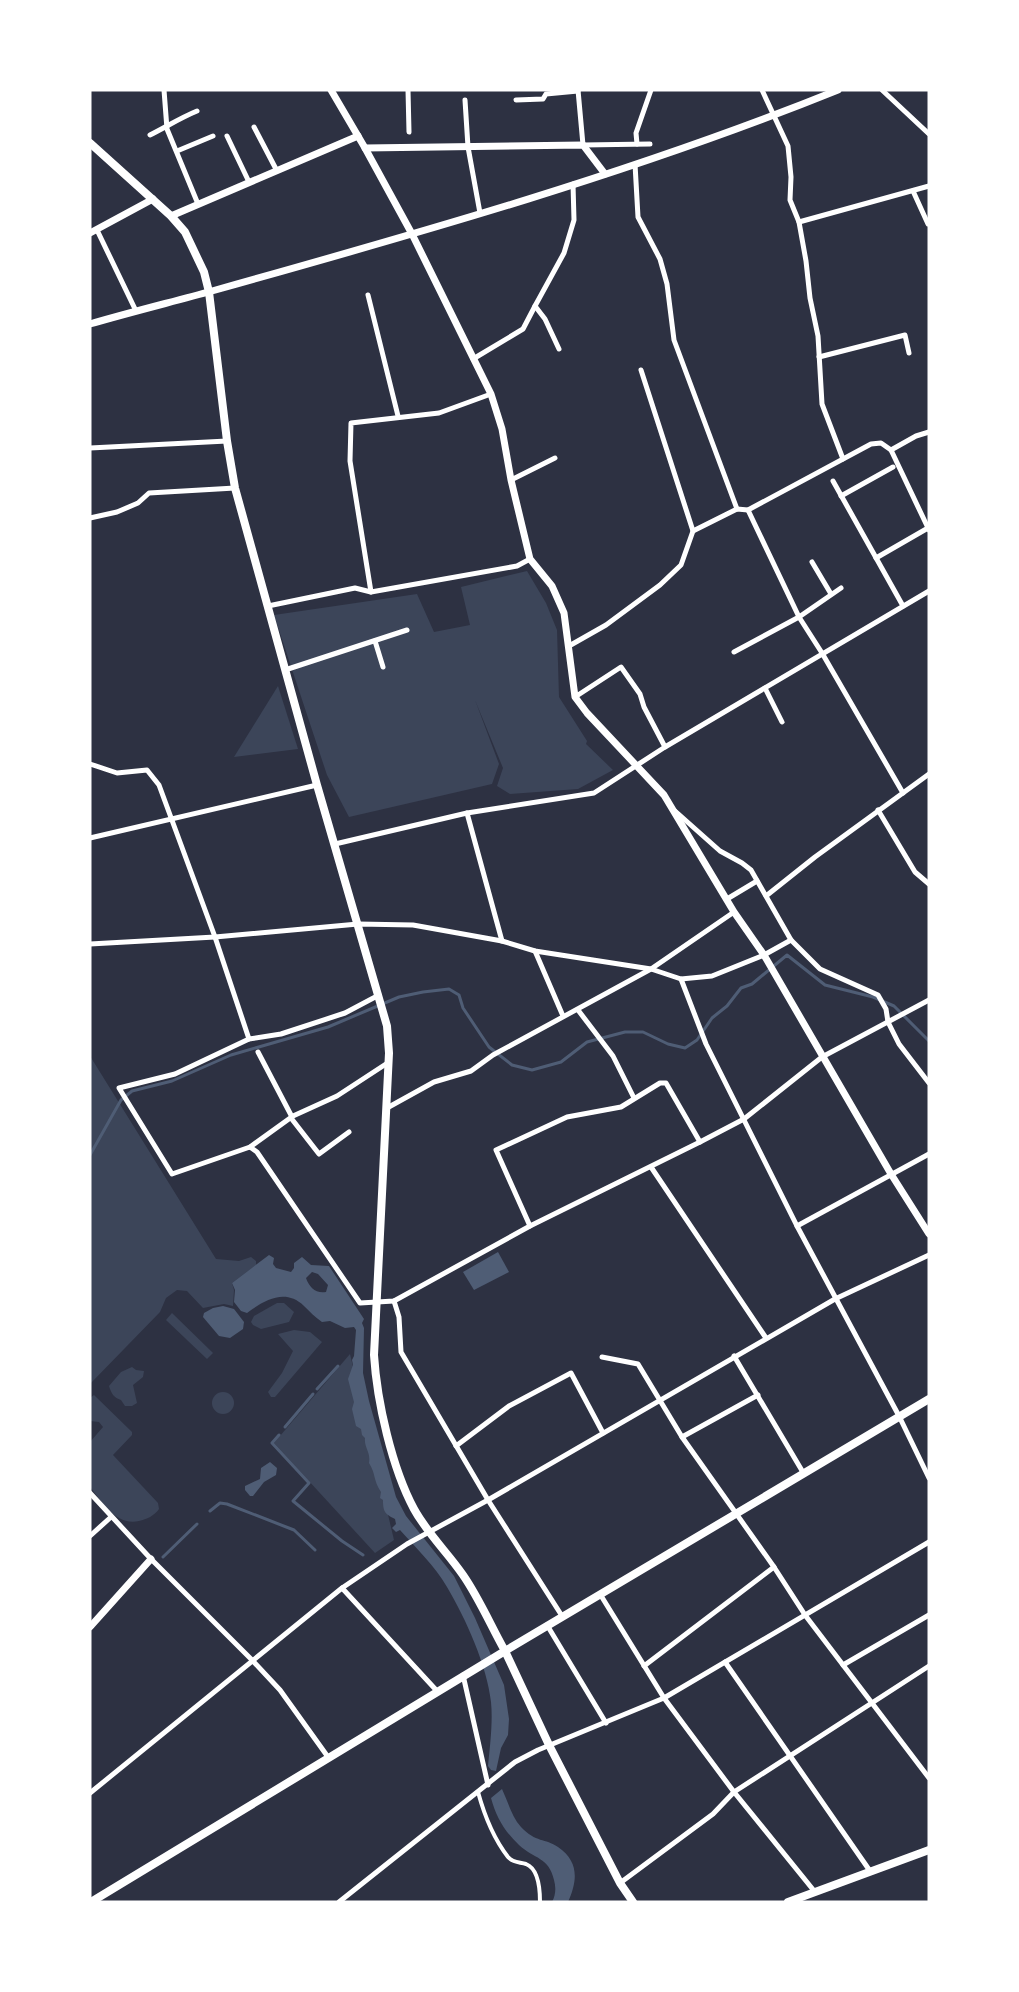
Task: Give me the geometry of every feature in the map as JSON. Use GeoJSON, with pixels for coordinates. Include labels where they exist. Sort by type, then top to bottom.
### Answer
{"type":"FeatureCollection","features":[{"type":"Feature","properties":{"kind":"main road"},"geometry":{"type":"LineString","coordinates":[[90,143],[171,216],[185,232],[197,254],[209,292],[235,488],[317,785],[381,1000],[387,1026],[389,1062],[374,1355],[383,1413],[404,1489],[427,1533],[464,1577],[505,1651],[549,1745],[620,1883],[633,1902]]}},
{"type":"Feature","properties":{"kind":"main road"},"geometry":{"type":"LineString","coordinates":[[91,1902],[463,1675],[929,1399]]}},
{"type":"Feature","properties":{"kind":"main road"},"geometry":{"type":"LineString","coordinates":[[788,1902],[811,1896],[870,1871],[929,1850]]}},
{"type":"Feature","properties":{"kind":"street"},"geometry":{"type":"LineString","coordinates":[[164,90],[167,127],[198,204]]}},
{"type":"Feature","properties":{"kind":"street"},"geometry":{"type":"LineString","coordinates":[[331,90],[412,234],[491,394],[502,429],[511,480],[531,559],[552,586],[564,613],[575,697],[636,767],[664,795],[674,810],[734,912],[764,955],[891,1174],[929,1234]]}},
{"type":"Feature","properties":{"kind":"street"},"geometry":{"type":"LineString","coordinates":[[408,90],[409,132]]}},
{"type":"Feature","properties":{"kind":"street"},"geometry":{"type":"LineString","coordinates":[[637,144],[636,133],[651,90]]}},
{"type":"Feature","properties":{"kind":"street"},"geometry":{"type":"LineString","coordinates":[[762,90],[788,146],[791,177],[790,200],[799,222],[818,336],[822,404],[843,459]]}},
{"type":"Feature","properties":{"kind":"street"},"geometry":{"type":"LineString","coordinates":[[90,324],[412,234],[605,174],[774,116],[838,90]]}},
{"type":"Feature","properties":{"kind":"street"},"geometry":{"type":"LineString","coordinates":[[882,90],[929,134]]}},
{"type":"Feature","properties":{"kind":"street"},"geometry":{"type":"LineString","coordinates":[[516,100],[543,99],[546,94],[578,91],[583,145],[605,174]]}},
{"type":"Feature","properties":{"kind":"street"},"geometry":{"type":"LineString","coordinates":[[465,100],[468,147],[480,213]]}},
{"type":"Feature","properties":{"kind":"street"},"geometry":{"type":"LineString","coordinates":[[150,135],[177,119],[197,111]]}},
{"type":"Feature","properties":{"kind":"street"},"geometry":{"type":"LineString","coordinates":[[254,127],[277,171]]}},
{"type":"Feature","properties":{"kind":"street"},"geometry":{"type":"LineString","coordinates":[[177,151],[213,136]]}},
{"type":"Feature","properties":{"kind":"street"},"geometry":{"type":"LineString","coordinates":[[227,136],[249,182]]}},
{"type":"Feature","properties":{"kind":"street"},"geometry":{"type":"LineString","coordinates":[[171,216],[358,136]]}},
{"type":"Feature","properties":{"kind":"street"},"geometry":{"type":"LineString","coordinates":[[365,148],[650,144]]}},
{"type":"Feature","properties":{"kind":"street"},"geometry":{"type":"LineString","coordinates":[[635,164],[638,217],[660,259],[665,276],[674,340],[737,509]]}},
{"type":"Feature","properties":{"kind":"street"},"geometry":{"type":"LineString","coordinates":[[473,359],[523,329],[564,253],[574,220],[573,184]]}},
{"type":"Feature","properties":{"kind":"street"},"geometry":{"type":"LineString","coordinates":[[799,222],[929,186]]}},
{"type":"Feature","properties":{"kind":"street"},"geometry":{"type":"LineString","coordinates":[[914,191],[928,224]]}},
{"type":"Feature","properties":{"kind":"street"},"geometry":{"type":"LineString","coordinates":[[136,311],[93,232],[153,199]]}},
{"type":"Feature","properties":{"kind":"street"},"geometry":{"type":"LineString","coordinates":[[368,295],[398,416]]}},
{"type":"Feature","properties":{"kind":"street"},"geometry":{"type":"LineString","coordinates":[[535,306],[545,319],[559,350]]}},
{"type":"Feature","properties":{"kind":"street"},"geometry":{"type":"LineString","coordinates":[[819,357],[905,335],[909,353]]}},
{"type":"Feature","properties":{"kind":"street"},"geometry":{"type":"LineString","coordinates":[[569,646],[606,625],[660,585],[681,565],[693,531],[642,370]]}},
{"type":"Feature","properties":{"kind":"street"},"geometry":{"type":"LineString","coordinates":[[371,592],[350,460],[351,423],[439,413],[491,394]]}},
{"type":"Feature","properties":{"kind":"street"},"geometry":{"type":"LineString","coordinates":[[891,450],[916,435],[929,432]]}},
{"type":"Feature","properties":{"kind":"street"},"geometry":{"type":"LineString","coordinates":[[90,448],[227,441]]}},
{"type":"Feature","properties":{"kind":"street"},"geometry":{"type":"LineString","coordinates":[[693,531],[737,509],[748,510],[871,444],[881,443],[891,450],[928,529],[876,558]]}},
{"type":"Feature","properties":{"kind":"street"},"geometry":{"type":"LineString","coordinates":[[511,480],[555,458]]}},
{"type":"Feature","properties":{"kind":"street"},"geometry":{"type":"LineString","coordinates":[[841,496],[892,467]]}},
{"type":"Feature","properties":{"kind":"street"},"geometry":{"type":"LineString","coordinates":[[833,481],[903,606]]}},
{"type":"Feature","properties":{"kind":"street"},"geometry":{"type":"LineString","coordinates":[[90,518],[117,512],[138,503],[149,493],[235,488]]}},
{"type":"Feature","properties":{"kind":"street"},"geometry":{"type":"LineString","coordinates":[[748,510],[799,617],[903,793]]}},
{"type":"Feature","properties":{"kind":"street"},"geometry":{"type":"LineString","coordinates":[[268,606],[355,588],[371,592],[517,566],[531,559]]}},
{"type":"Feature","properties":{"kind":"street"},"geometry":{"type":"LineString","coordinates":[[812,562],[831,594]]}},
{"type":"Feature","properties":{"kind":"street"},"geometry":{"type":"LineString","coordinates":[[734,652],[799,617],[841,588]]}},
{"type":"Feature","properties":{"kind":"street"},"geometry":{"type":"LineString","coordinates":[[335,844],[467,813],[594,793],[665,747],[929,591]]}},
{"type":"Feature","properties":{"kind":"street"},"geometry":{"type":"LineString","coordinates":[[285,670],[407,630]]}},
{"type":"Feature","properties":{"kind":"street"},"geometry":{"type":"LineString","coordinates":[[375,641],[383,667]]}},
{"type":"Feature","properties":{"kind":"street"},"geometry":{"type":"LineString","coordinates":[[575,697],[621,667],[640,694],[644,707],[665,747]]}},
{"type":"Feature","properties":{"kind":"street"},"geometry":{"type":"LineString","coordinates":[[765,688],[782,722]]}},
{"type":"Feature","properties":{"kind":"street"},"geometry":{"type":"LineString","coordinates":[[90,764],[117,773],[147,771],[159,785],[215,937],[249,1039]]}},
{"type":"Feature","properties":{"kind":"street"},"geometry":{"type":"LineString","coordinates":[[766,896],[815,857],[929,774]]}},
{"type":"Feature","properties":{"kind":"street"},"geometry":{"type":"LineString","coordinates":[[90,838],[317,785]]}},
{"type":"Feature","properties":{"kind":"street"},"geometry":{"type":"LineString","coordinates":[[674,810],[720,851],[751,870],[791,940],[820,969],[878,995],[886,1009],[888,1022],[899,1044],[929,1083]]}},
{"type":"Feature","properties":{"kind":"street"},"geometry":{"type":"LineString","coordinates":[[878,810],[915,872],[929,884]]}},
{"type":"Feature","properties":{"kind":"street"},"geometry":{"type":"LineString","coordinates":[[467,813],[502,941]]}},
{"type":"Feature","properties":{"kind":"street"},"geometry":{"type":"LineString","coordinates":[[727,899],[757,881]]}},
{"type":"Feature","properties":{"kind":"street"},"geometry":{"type":"LineString","coordinates":[[387,1108],[434,1083],[471,1071],[493,1055],[651,969],[734,912]]}},
{"type":"Feature","properties":{"kind":"street"},"geometry":{"type":"LineString","coordinates":[[90,944],[215,937],[358,924],[413,925],[502,941],[535,951],[651,969],[681,979],[712,976],[764,955],[791,940]]}},
{"type":"Feature","properties":{"kind":"street"},"geometry":{"type":"LineString","coordinates":[[535,951],[563,1016]]}},
{"type":"Feature","properties":{"kind":"street"},"geometry":{"type":"LineString","coordinates":[[681,979],[706,1044],[835,1299],[900,1416],[929,1478]]}},
{"type":"Feature","properties":{"kind":"street"},"geometry":{"type":"LineString","coordinates":[[381,1000],[281,1034],[249,1039],[175,1074],[119,1088],[172,1174],[250,1147],[291,1118],[337,1096],[389,1062]]}},
{"type":"Feature","properties":{"kind":"street"},"geometry":{"type":"LineString","coordinates":[[250,1147],[257,1152],[360,1303],[394,1301],[530,1226],[744,1119],[822,1057],[928,1002]]}},
{"type":"Feature","properties":{"kind":"street"},"geometry":{"type":"LineString","coordinates":[[578,1010],[613,1056],[634,1098]]}},
{"type":"Feature","properties":{"kind":"street"},"geometry":{"type":"LineString","coordinates":[[258,1052],[291,1118],[319,1154],[349,1131]]}},
{"type":"Feature","properties":{"kind":"street"},"geometry":{"type":"LineString","coordinates":[[530,1226],[496,1150],[567,1117],[621,1107],[660,1083],[666,1083],[700,1142]]}},
{"type":"Feature","properties":{"kind":"street"},"geometry":{"type":"LineString","coordinates":[[797,1226],[929,1154]]}},
{"type":"Feature","properties":{"kind":"street"},"geometry":{"type":"LineString","coordinates":[[651,1167],[766,1338]]}},
{"type":"Feature","properties":{"kind":"street"},"geometry":{"type":"LineString","coordinates":[[90,1792],[342,1588],[407,1544],[488,1500],[835,1299],[929,1255]]}},
{"type":"Feature","properties":{"kind":"street"},"geometry":{"type":"LineString","coordinates":[[394,1301],[399,1317],[401,1352],[488,1500],[562,1616]]}},
{"type":"Feature","properties":{"kind":"street"},"geometry":{"type":"LineString","coordinates":[[734,1356],[804,1474]]}},
{"type":"Feature","properties":{"kind":"street"},"geometry":{"type":"LineString","coordinates":[[602,1357],[638,1364],[682,1437],[805,1615],[928,1775]]}},
{"type":"Feature","properties":{"kind":"street"},"geometry":{"type":"LineString","coordinates":[[456,1446],[509,1406],[571,1373],[603,1433]]}},
{"type":"Feature","properties":{"kind":"street"},"geometry":{"type":"LineString","coordinates":[[682,1437],[758,1395]]}},
{"type":"Feature","properties":{"kind":"street"},"geometry":{"type":"LineString","coordinates":[[90,1493],[151,1559],[280,1690],[328,1757]]}},
{"type":"Feature","properties":{"kind":"street"},"geometry":{"type":"LineString","coordinates":[[90,1536],[111,1517]]}},
{"type":"Feature","properties":{"kind":"street"},"geometry":{"type":"LineString","coordinates":[[339,1902],[515,1762],[549,1745],[606,1724],[664,1698],[929,1542]]}},
{"type":"Feature","properties":{"kind":"street"},"geometry":{"type":"LineString","coordinates":[[90,1627],[151,1559]]}},
{"type":"Feature","properties":{"kind":"street"},"geometry":{"type":"LineString","coordinates":[[644,1666],[774,1567]]}},
{"type":"Feature","properties":{"kind":"street"},"geometry":{"type":"LineString","coordinates":[[342,1588],[437,1691]]}},
{"type":"Feature","properties":{"kind":"street"},"geometry":{"type":"LineString","coordinates":[[600,1594],[664,1698],[811,1896]]}},
{"type":"Feature","properties":{"kind":"street"},"geometry":{"type":"LineString","coordinates":[[843,1665],[929,1615]]}},
{"type":"Feature","properties":{"kind":"street"},"geometry":{"type":"LineString","coordinates":[[547,1625],[606,1724]]}},
{"type":"Feature","properties":{"kind":"street"},"geometry":{"type":"LineString","coordinates":[[725,1662],[870,1871]]}},
{"type":"Feature","properties":{"kind":"street"},"geometry":{"type":"LineString","coordinates":[[620,1883],[713,1814],[734,1792],[929,1666]]}},
{"type":"Feature","properties":{"kind":"street"},"geometry":{"type":"LineString","coordinates":[[463,1675],[488,1785]]}},
{"type":"Feature","properties":{"kind":"street"},"geometry":{"type":"LineString","coordinates":[[478,1792],[485,1816],[508,1856],[515,1862],[528,1865],[536,1874],[540,1902]]}},
{"type":"Feature","properties":{"kind":"shaded area"},"geometry":{"type":"Polygon","coordinates":[[[527,571],[546,603],[557,630],[559,697],[587,741],[586,744],[613,770],[578,789],[510,794],[497,786],[503,768],[475,700],[499,764],[492,784],[349,817],[327,775],[274,615],[417,594],[434,632],[470,625],[461,587],[527,571]]]}},
{"type":"Feature","properties":{"kind":"shaded area"},"geometry":{"type":"Polygon","coordinates":[[[278,686],[298,749],[234,757],[278,686]]]}},
{"type":"Feature","properties":{"kind":"shaded area"},"geometry":{"type":"Polygon","coordinates":[[[90,1056],[216,1259],[239,1261],[251,1257],[256,1261],[256,1265],[232,1283],[233,1306],[224,1304],[203,1308],[187,1291],[177,1290],[166,1298],[160,1312],[90,1384],[90,1056]]]}},
{"type":"Feature","properties":{"kind":"shaded area"},"geometry":{"type":"Polygon","coordinates":[[[498,1252],[509,1272],[474,1290],[463,1272],[498,1252]]]}},
{"type":"Feature","properties":{"kind":"shaded area"},"geometry":{"type":"Polygon","coordinates":[[[269,1255],[274,1258],[273,1264],[276,1268],[291,1272],[294,1263],[302,1257],[311,1265],[329,1266],[364,1319],[362,1323],[364,1328],[363,1373],[396,1497],[406,1516],[454,1576],[504,1685],[509,1719],[508,1735],[501,1748],[496,1771],[491,1770],[488,1766],[491,1702],[475,1643],[437,1572],[400,1530],[396,1532],[392,1528],[396,1524],[395,1519],[384,1510],[383,1500],[380,1498],[381,1492],[369,1463],[365,1438],[361,1429],[356,1426],[352,1409],[354,1402],[348,1379],[353,1365],[356,1330],[354,1327],[345,1328],[330,1321],[322,1322],[304,1306],[290,1298],[275,1298],[247,1313],[241,1311],[234,1302],[235,1290],[232,1283],[269,1255]],[[312,1272],[306,1278],[307,1281],[316,1291],[326,1292],[328,1285],[318,1274],[312,1272]]]}},
{"type":"Feature","properties":{"kind":"shaded area"},"geometry":{"type":"Polygon","coordinates":[[[277,1303],[284,1303],[294,1312],[289,1322],[261,1329],[253,1325],[251,1322],[254,1316],[277,1303]]]}},
{"type":"Feature","properties":{"kind":"shaded area"},"geometry":{"type":"Polygon","coordinates":[[[223,1306],[234,1309],[244,1322],[243,1329],[230,1338],[219,1336],[203,1317],[204,1313],[213,1308],[223,1306]]]}},
{"type":"Feature","properties":{"kind":"shaded area"},"geometry":{"type":"Polygon","coordinates":[[[172,1313],[213,1353],[207,1359],[166,1320],[172,1313]]]}},
{"type":"Feature","properties":{"kind":"shaded area"},"geometry":{"type":"Polygon","coordinates":[[[294,1330],[310,1332],[322,1342],[275,1397],[271,1397],[268,1392],[282,1373],[293,1351],[278,1334],[294,1330]]]}},
{"type":"Feature","properties":{"kind":"shaded area"},"geometry":{"type":"Polygon","coordinates":[[[350,1354],[394,1540],[375,1553],[274,1443],[350,1354]]]}},
{"type":"Feature","properties":{"kind":"shaded area"},"geometry":{"type":"Polygon","coordinates":[[[132,1367],[144,1371],[143,1377],[133,1385],[137,1403],[125,1406],[113,1395],[109,1386],[121,1372],[132,1367]]]}},
{"type":"Feature","properties":{"kind":"shaded area"},"geometry":{"type":"Polygon","coordinates":[[[223,1392],[231,1395],[234,1403],[231,1411],[223,1414],[215,1411],[212,1403],[215,1395],[223,1392]]]}},
{"type":"Feature","properties":{"kind":"shaded area"},"geometry":{"type":"Polygon","coordinates":[[[94,1395],[132,1432],[132,1435],[113,1455],[158,1503],[159,1509],[148,1518],[131,1522],[117,1517],[90,1487],[90,1442],[103,1427],[99,1422],[90,1421],[90,1398],[94,1395]]]}},
{"type":"Feature","properties":{"kind":"shaded area"},"geometry":{"type":"Polygon","coordinates":[[[270,1462],[277,1468],[276,1475],[264,1482],[253,1496],[250,1496],[245,1486],[260,1479],[261,1468],[270,1462]]]}},
{"type":"Feature","properties":{"kind":"shaded area"},"geometry":{"type":"Polygon","coordinates":[[[502,1789],[521,1827],[531,1836],[558,1847],[570,1859],[575,1880],[568,1902],[552,1902],[555,1885],[549,1867],[519,1845],[502,1824],[491,1798],[502,1789]]]}},
{"type":"Feature","properties":{"kind":"waterway"},"geometry":{"type":"LineString","coordinates":[[90,1155],[121,1100],[132,1091],[172,1081],[231,1055],[328,1027],[399,997],[423,992],[449,989],[459,995],[463,1008],[489,1047],[512,1065],[532,1070],[561,1062],[587,1042],[625,1032],[643,1032],[668,1044],[685,1048],[697,1040],[712,1018],[727,1006],[741,988],[752,984],[787,955],[825,985],[873,997],[894,1006],[929,1041]]}},
{"type":"Feature","properties":{"kind":"waterway"},"geometry":{"type":"LineString","coordinates":[[317,1389],[338,1366]]}},
{"type":"Feature","properties":{"kind":"waterway"},"geometry":{"type":"LineString","coordinates":[[285,1427],[313,1394]]}},
{"type":"Feature","properties":{"kind":"waterway"},"geometry":{"type":"LineString","coordinates":[[279,1435],[272,1443],[309,1483],[293,1501],[363,1555]]}},
{"type":"Feature","properties":{"kind":"waterway"},"geometry":{"type":"LineString","coordinates":[[210,1511],[220,1503],[227,1504],[294,1530],[315,1550]]}},
{"type":"Feature","properties":{"kind":"waterway"},"geometry":{"type":"LineString","coordinates":[[163,1557],[197,1524]]}}]}
